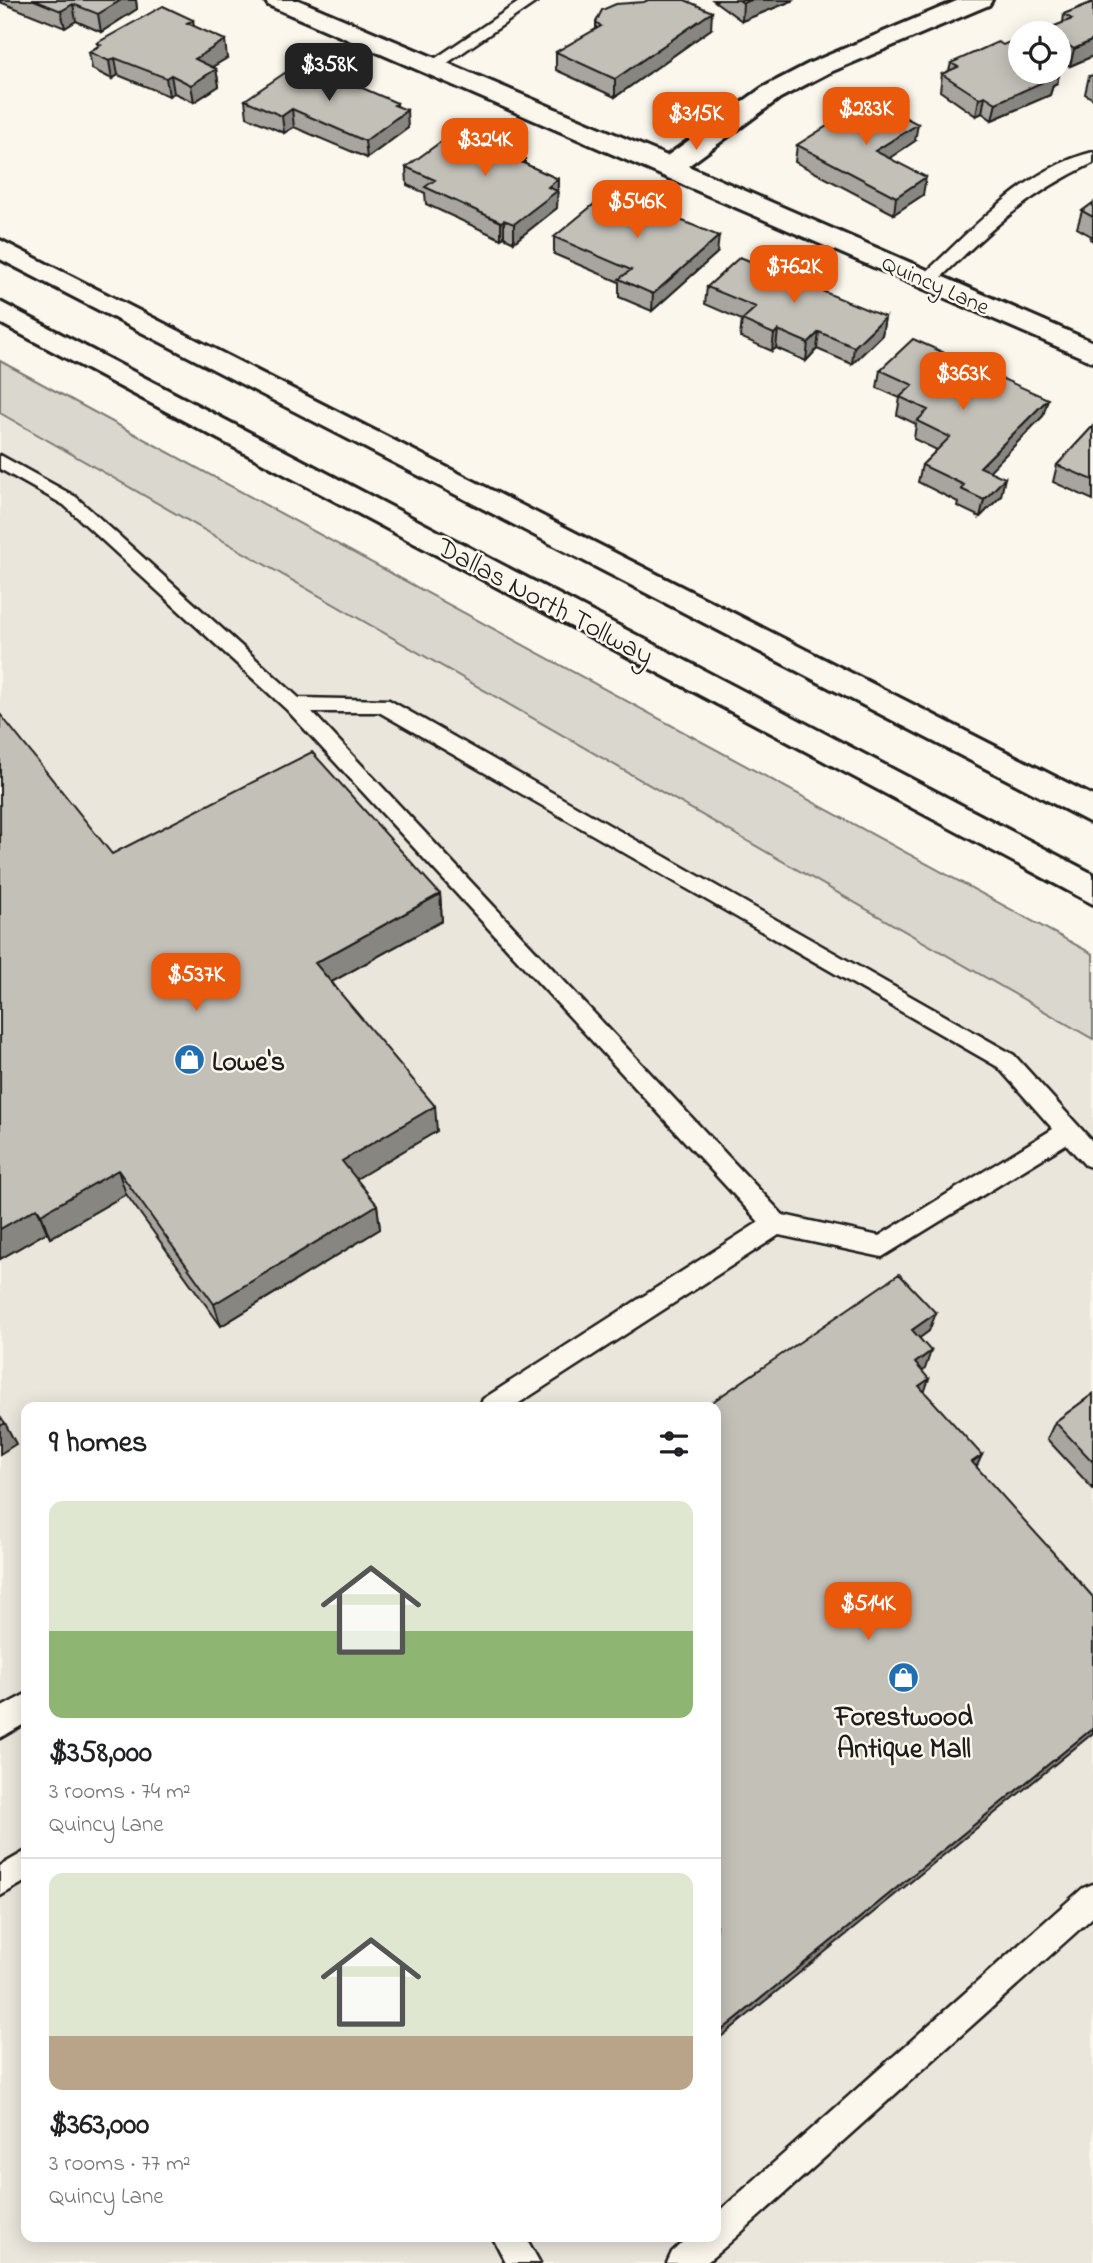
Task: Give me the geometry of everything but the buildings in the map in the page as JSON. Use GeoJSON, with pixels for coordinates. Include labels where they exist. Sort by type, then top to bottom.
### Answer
{"type":"FeatureCollection","features":[{"type":"Feature","properties":{"kind":"main road","name":"Quincy Lane"},"geometry":{"type":"LineString","coordinates":[[277,0],[669,167],[1093,353]]}},
{"type":"Feature","properties":{"kind":"main road"},"geometry":{"type":"LineString","coordinates":[[669,167],[771,93],[819,68],[980,0]]}},
{"type":"Feature","properties":{"kind":"main road"},"geometry":{"type":"LineString","coordinates":[[0,248],[1093,811]]}},
{"type":"Feature","properties":{"kind":"main road","name":"Dallas North Tollway"},"geometry":{"type":"LineString","coordinates":[[0,311],[1093,890]]}},
{"type":"Feature","properties":{"kind":"lane"},"geometry":{"type":"LineString","coordinates":[[432,67],[532,0]]}},
{"type":"Feature","properties":{"kind":"lane"},"geometry":{"type":"LineString","coordinates":[[927,281],[1004,208],[1048,178],[1093,157]]}},
{"type":"Feature","properties":{"kind":"lane"},"geometry":{"type":"LineString","coordinates":[[0,461],[70,501],[294,705],[776,1224],[882,1247],[1068,1131]]}},
{"type":"Feature","properties":{"kind":"lane"},"geometry":{"type":"LineString","coordinates":[[294,705],[382,705],[1006,1061],[1093,1158]]}},
{"type":"Feature","properties":{"kind":"lane"},"geometry":{"type":"LineString","coordinates":[[500,1402],[776,1224]]}},
{"type":"Feature","properties":{"kind":"lane"},"geometry":{"type":"LineString","coordinates":[[0,1724],[21,1710]]}},
{"type":"Feature","properties":{"kind":"lane"},"geometry":{"type":"LineString","coordinates":[[0,1882],[21,1868]]}},
{"type":"Feature","properties":{"kind":"lane"},"geometry":{"type":"LineString","coordinates":[[721,2230],[1093,1898]]}},
{"type":"Feature","properties":{"kind":"lane"},"geometry":{"type":"LineString","coordinates":[[511,2242],[524,2263]]}},
{"type":"Feature","properties":{"kind":"lane"},"geometry":{"type":"LineString","coordinates":[[684,2263],[707,2242]]}},
{"type":"Feature","properties":{"kind":"shaded area"},"geometry":{"type":"Polygon","coordinates":[[[0,361],[1093,954],[1093,1039],[0,413],[0,361]]]}},
{"type":"Feature","properties":{"kind":"shaded area"},"geometry":{"type":"Polygon","coordinates":[[[0,413],[1093,1039],[1093,2263],[0,2263],[0,413]]]}},
{"type":"Feature","properties":{"kind":"place","name":"Lowe's"},"geometry":{"type":"Point","coordinates":[189,1060]}},
{"type":"Feature","properties":{"kind":"place","name":"Forestwood Antique Mall"},"geometry":{"type":"Point","coordinates":[904,1678]}}]}
